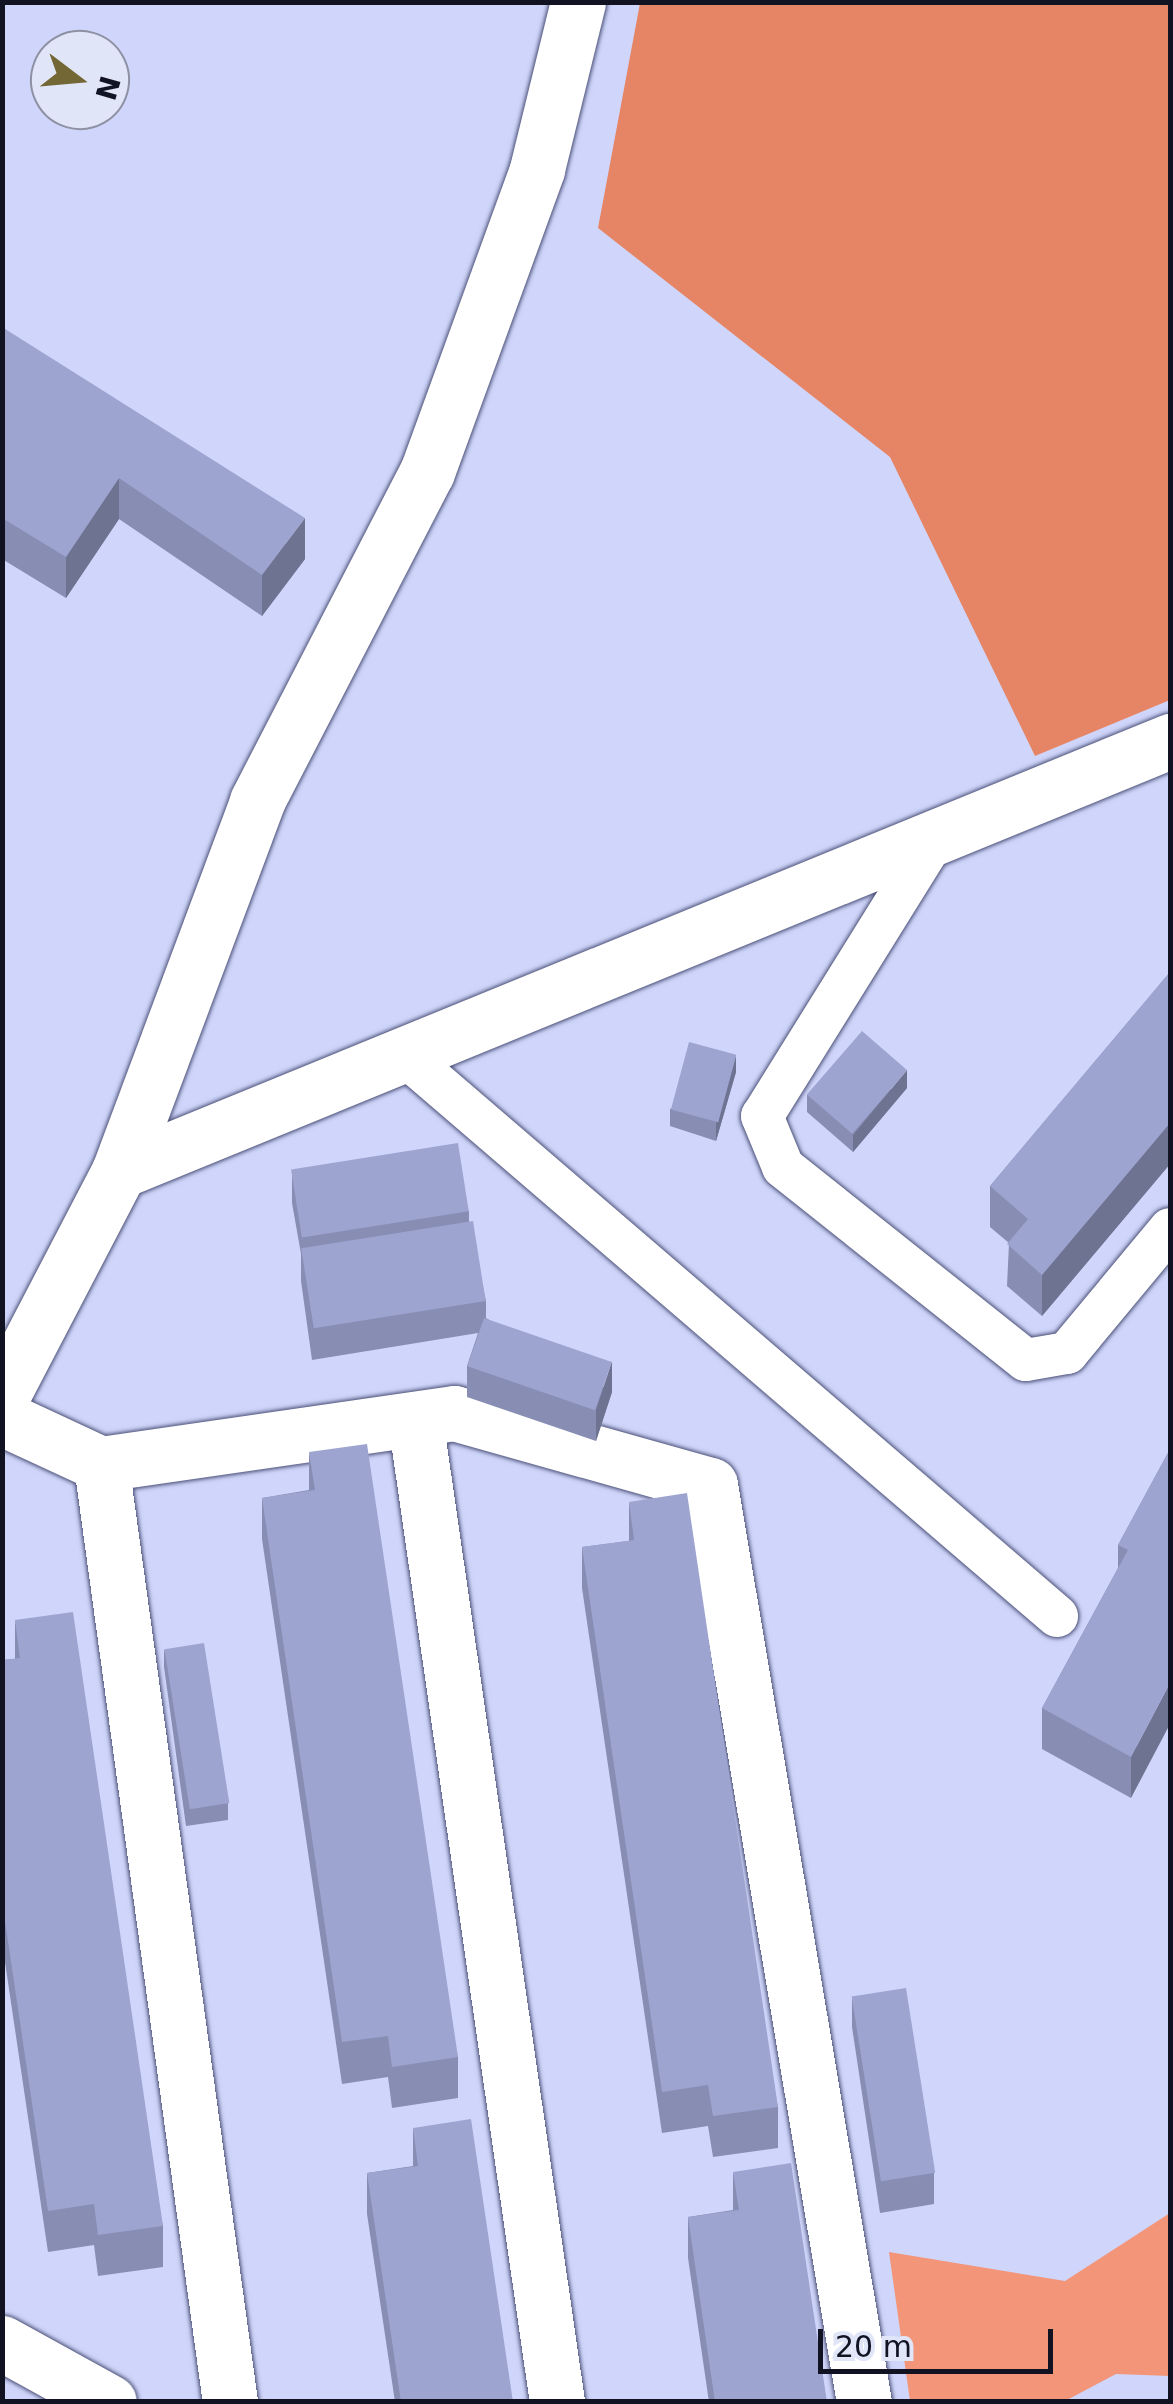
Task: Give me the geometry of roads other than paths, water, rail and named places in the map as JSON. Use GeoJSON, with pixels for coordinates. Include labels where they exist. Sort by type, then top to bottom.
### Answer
{"type":"FeatureCollection","features":[{"type":"Feature","properties":{"kind":"street"},"geometry":{"type":"LineString","coordinates":[[2,1396],[119,1171],[258,801],[427,472],[537,168],[578,2]]}},
{"type":"Feature","properties":{"kind":"street"},"geometry":{"type":"LineString","coordinates":[[119,1171],[1170,742]]}},
{"type":"Feature","properties":{"kind":"street"},"geometry":{"type":"LineString","coordinates":[[2,1418],[102,1464],[454,1413],[710,1485],[864,2402]]}},
{"type":"Feature","properties":{"kind":"street"},"geometry":{"type":"LineString","coordinates":[[414,1419],[557,2402]]}},
{"type":"Feature","properties":{"kind":"street"},"geometry":{"type":"LineString","coordinates":[[102,1464],[230,2402]]}},
{"type":"Feature","properties":{"kind":"street"},"geometry":{"type":"LineString","coordinates":[[2,2343],[109,2402]]}},
{"type":"Feature","properties":{"kind":"lane"},"geometry":{"type":"LineString","coordinates":[[936,837],[785,1070],[762,1116],[783,1167],[1026,1360],[1067,1353],[1170,1228]]}},
{"type":"Feature","properties":{"kind":"lane"},"geometry":{"type":"LineString","coordinates":[[404,1054],[1057,1616]]}}]}
